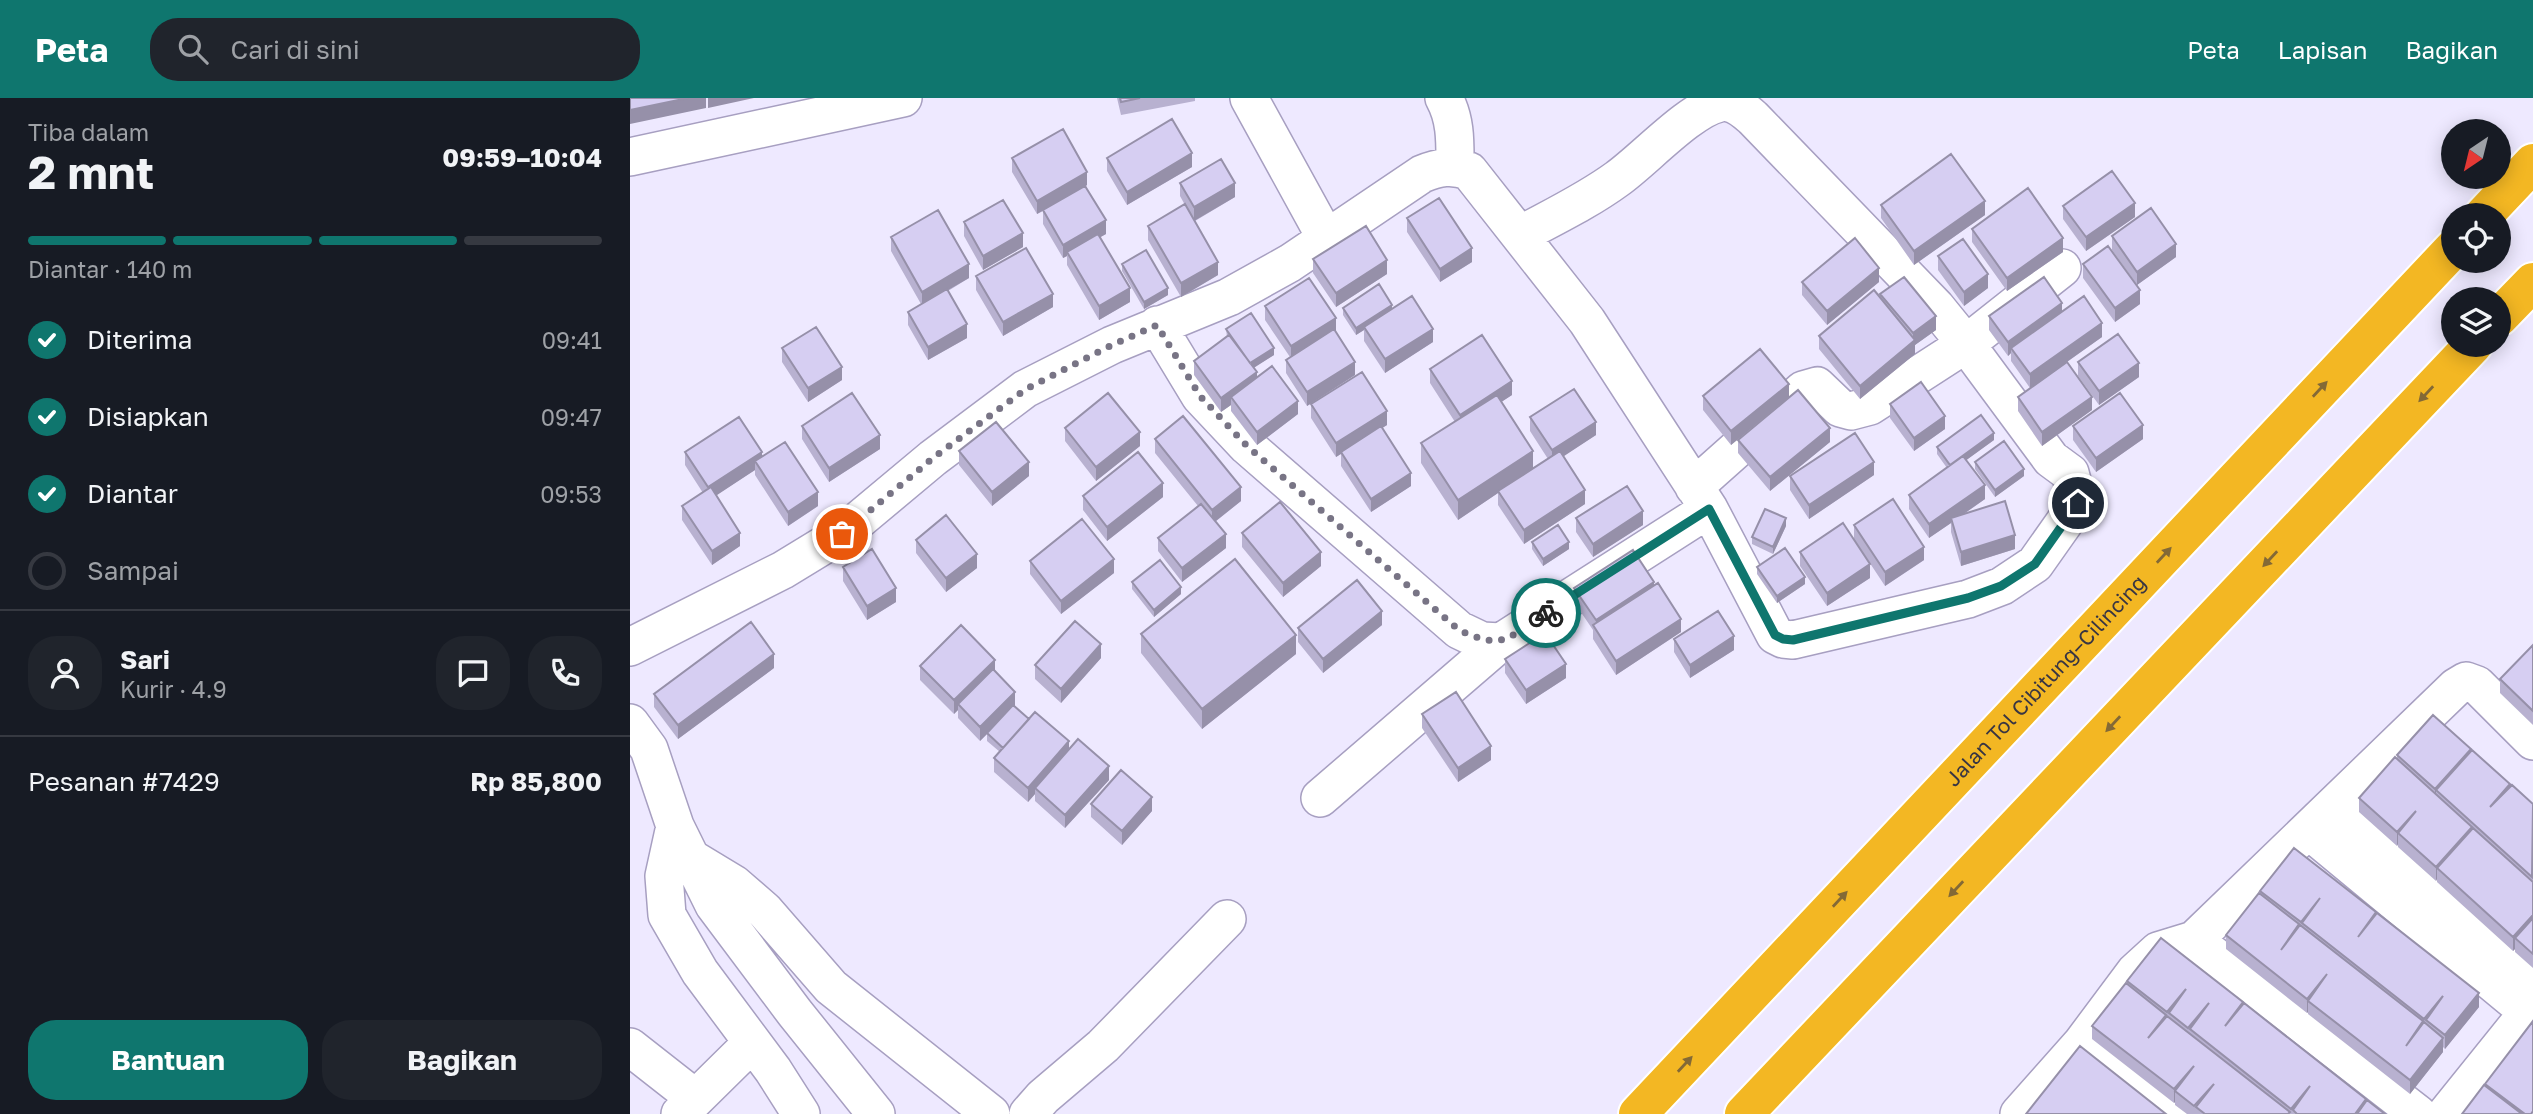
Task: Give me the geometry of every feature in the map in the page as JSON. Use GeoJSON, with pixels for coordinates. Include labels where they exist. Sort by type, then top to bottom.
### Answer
{"type":"FeatureCollection","features":[{"type":"Feature","properties":{"kind":"highway"},"geometry":{"type":"LineString","coordinates":[[2495,203],[2533,163]]}},
{"type":"Feature","properties":{"kind":"highway","name":"Jalan Tol Cibitung–Cilincing"},"geometry":{"type":"LineString","coordinates":[[1638,1114],[2441,262]]}},
{"type":"Feature","properties":{"kind":"highway"},"geometry":{"type":"LineString","coordinates":[[2511,305],[2533,282]]}},
{"type":"Feature","properties":{"kind":"highway"},"geometry":{"type":"LineString","coordinates":[[1744,1114],[2462,357]]}},
{"type":"Feature","properties":{"kind":"street"},"geometry":{"type":"LineString","coordinates":[[630,157],[903,98]]}},
{"type":"Feature","properties":{"kind":"street"},"geometry":{"type":"LineString","coordinates":[[1249,98],[1327,240]]}},
{"type":"Feature","properties":{"kind":"street"},"geometry":{"type":"LineString","coordinates":[[1444,98],[1451,110],[1455,135],[1455,166]]}},
{"type":"Feature","properties":{"kind":"street"},"geometry":{"type":"LineString","coordinates":[[630,647],[783,570],[842,534],[933,458],[1026,389],[1112,345],[1229,296],[1327,240],[1422,174],[1455,166],[1469,171],[1587,321],[1702,498],[1775,635],[1793,640],[1968,598],[2001,586],[2035,564],[2078,503],[2070,473],[2051,459],[1966,344],[1910,278],[1738,105],[1721,102],[1705,110],[1595,195],[1520,235]]}},
{"type":"Feature","properties":{"kind":"street"},"geometry":{"type":"LineString","coordinates":[[1320,797],[1501,642],[1702,498],[1785,406],[1810,387],[1817,386],[1840,408],[1852,411],[1870,406],[1966,344],[2062,268]]}},
{"type":"Feature","properties":{"kind":"street"},"geometry":{"type":"LineString","coordinates":[[1157,325],[1200,396],[1247,446],[1459,630],[1482,641],[1501,642]]}},
{"type":"Feature","properties":{"kind":"street"},"geometry":{"type":"LineString","coordinates":[[2019,1114],[2082,1043],[2135,972],[2158,951],[2194,940],[2456,687],[2466,681],[2477,685],[2498,682],[2533,741]]}},
{"type":"Feature","properties":{"kind":"street"},"geometry":{"type":"LineString","coordinates":[[630,723],[649,749],[683,842],[714,905],[795,1013],[876,1114]]}},
{"type":"Feature","properties":{"kind":"street"},"geometry":{"type":"LineString","coordinates":[[2335,805],[2531,999]]}},
{"type":"Feature","properties":{"kind":"street"},"geometry":{"type":"LineString","coordinates":[[2308,830],[2531,999]]}},
{"type":"Feature","properties":{"kind":"street"},"geometry":{"type":"LineString","coordinates":[[683,842],[664,876],[667,915],[700,972],[773,1070],[801,1114]]}},
{"type":"Feature","properties":{"kind":"street"},"geometry":{"type":"LineString","coordinates":[[683,842],[764,910],[831,987],[991,1114]]}},
{"type":"Feature","properties":{"kind":"street"},"geometry":{"type":"LineString","coordinates":[[1028,1114],[1043,1097],[1103,1046],[1227,919]]}},
{"type":"Feature","properties":{"kind":"street"},"geometry":{"type":"LineString","coordinates":[[2194,940],[2418,1114]]}},
{"type":"Feature","properties":{"kind":"street"},"geometry":{"type":"LineString","coordinates":[[2446,1114],[2531,999]]}},
{"type":"Feature","properties":{"kind":"street"},"geometry":{"type":"LineString","coordinates":[[630,1047],[687,1106],[752,1043]]}},
{"type":"Feature","properties":{"kind":"street"},"geometry":{"type":"LineString","coordinates":[[2082,1043],[2175,1114]]}},
{"type":"Feature","properties":{"kind":"building"},"geometry":{"type":"Polygon","coordinates":[[[630,98],[688,98],[630,110],[630,98]]]}},
{"type":"Feature","properties":{"kind":"building"},"geometry":{"type":"Polygon","coordinates":[[[1120,98],[1140,98],[1121,102],[1120,98]]]}},
{"type":"Feature","properties":{"kind":"building"},"geometry":{"type":"Polygon","coordinates":[[[1172,119],[1192,153],[1127,192],[1107,158],[1172,119]]]}},
{"type":"Feature","properties":{"kind":"building"},"geometry":{"type":"Polygon","coordinates":[[[1063,129],[1087,172],[1037,201],[1012,158],[1063,129]]]}},
{"type":"Feature","properties":{"kind":"building"},"geometry":{"type":"Polygon","coordinates":[[[1951,154],[1985,201],[1914,251],[1881,205],[1951,154]]]}},
{"type":"Feature","properties":{"kind":"building"},"geometry":{"type":"Polygon","coordinates":[[[1221,159],[1235,183],[1194,207],[1180,183],[1221,159]]]}},
{"type":"Feature","properties":{"kind":"building"},"geometry":{"type":"Polygon","coordinates":[[[2112,171],[2135,203],[2086,237],[2063,206],[2112,171]]]}},
{"type":"Feature","properties":{"kind":"building"},"geometry":{"type":"Polygon","coordinates":[[[1085,186],[1106,220],[1063,245],[1043,210],[1085,186]]]}},
{"type":"Feature","properties":{"kind":"building"},"geometry":{"type":"Polygon","coordinates":[[[2028,188],[2063,238],[2007,278],[1972,229],[2028,188]]]}},
{"type":"Feature","properties":{"kind":"building"},"geometry":{"type":"Polygon","coordinates":[[[1439,198],[1472,248],[1440,269],[1407,218],[1439,198]]]}},
{"type":"Feature","properties":{"kind":"building"},"geometry":{"type":"Polygon","coordinates":[[[1003,200],[1023,233],[983,256],[964,222],[1003,200]]]}},
{"type":"Feature","properties":{"kind":"building"},"geometry":{"type":"Polygon","coordinates":[[[1185,204],[1218,262],[1181,283],[1148,226],[1185,204]]]}},
{"type":"Feature","properties":{"kind":"building"},"geometry":{"type":"Polygon","coordinates":[[[2151,208],[2176,244],[2137,272],[2112,236],[2151,208]]]}},
{"type":"Feature","properties":{"kind":"building"},"geometry":{"type":"Polygon","coordinates":[[[938,210],[969,264],[922,292],[891,237],[938,210]]]}},
{"type":"Feature","properties":{"kind":"building"},"geometry":{"type":"Polygon","coordinates":[[[1366,226],[1387,260],[1336,293],[1313,259],[1366,226]]]}},
{"type":"Feature","properties":{"kind":"building"},"geometry":{"type":"Polygon","coordinates":[[[1098,234],[1130,288],[1099,306],[1067,252],[1098,234]]]}},
{"type":"Feature","properties":{"kind":"building"},"geometry":{"type":"Polygon","coordinates":[[[1855,238],[1879,268],[1827,311],[1802,282],[1855,238]]]}},
{"type":"Feature","properties":{"kind":"building"},"geometry":{"type":"Polygon","coordinates":[[[1963,239],[1988,274],[1964,292],[1938,256],[1963,239]]]}},
{"type":"Feature","properties":{"kind":"building"},"geometry":{"type":"Polygon","coordinates":[[[2108,246],[2140,290],[2115,308],[2083,264],[2108,246]]]}},
{"type":"Feature","properties":{"kind":"building"},"geometry":{"type":"Polygon","coordinates":[[[1026,248],[1053,294],[1003,322],[976,276],[1026,248]]]}},
{"type":"Feature","properties":{"kind":"building"},"geometry":{"type":"Polygon","coordinates":[[[1146,250],[1168,288],[1144,302],[1122,264],[1146,250]]]}},
{"type":"Feature","properties":{"kind":"building"},"geometry":{"type":"Polygon","coordinates":[[[1904,277],[1936,316],[1913,333],[1880,294],[1904,277]]]}},
{"type":"Feature","properties":{"kind":"building"},"geometry":{"type":"Polygon","coordinates":[[[2044,277],[2062,303],[2008,342],[1989,316],[2044,277]]]}},
{"type":"Feature","properties":{"kind":"building"},"geometry":{"type":"Polygon","coordinates":[[[1309,278],[1336,318],[1291,346],[1265,306],[1309,278]]]}},
{"type":"Feature","properties":{"kind":"building"},"geometry":{"type":"Polygon","coordinates":[[[1379,284],[1392,305],[1356,328],[1343,308],[1379,284]]]}},
{"type":"Feature","properties":{"kind":"building"},"geometry":{"type":"Polygon","coordinates":[[[947,289],[967,324],[928,347],[908,312],[947,289]]]}},
{"type":"Feature","properties":{"kind":"building"},"geometry":{"type":"Polygon","coordinates":[[[1874,290],[1915,340],[1860,386],[1819,336],[1874,290]]]}},
{"type":"Feature","properties":{"kind":"building"},"geometry":{"type":"Polygon","coordinates":[[[1412,296],[1433,329],[1385,359],[1364,327],[1412,296]]]}},
{"type":"Feature","properties":{"kind":"building"},"geometry":{"type":"Polygon","coordinates":[[[2084,296],[2102,323],[2030,374],[2011,348],[2084,296]]]}},
{"type":"Feature","properties":{"kind":"building"},"geometry":{"type":"Polygon","coordinates":[[[1251,313],[1274,348],[1250,363],[1226,329],[1251,313]]]}},
{"type":"Feature","properties":{"kind":"building"},"geometry":{"type":"Polygon","coordinates":[[[816,327],[842,367],[808,388],[782,348],[816,327]]]}},
{"type":"Feature","properties":{"kind":"building"},"geometry":{"type":"Polygon","coordinates":[[[1334,329],[1355,362],[1307,392],[1286,360],[1334,329]]]}},
{"type":"Feature","properties":{"kind":"building"},"geometry":{"type":"Polygon","coordinates":[[[2118,334],[2139,363],[2099,391],[2078,362],[2118,334]]]}},
{"type":"Feature","properties":{"kind":"building"},"geometry":{"type":"Polygon","coordinates":[[[1229,335],[1257,372],[1221,398],[1194,361],[1229,335]]]}},
{"type":"Feature","properties":{"kind":"building"},"geometry":{"type":"Polygon","coordinates":[[[1482,335],[1512,381],[1460,415],[1430,369],[1482,335]]]}},
{"type":"Feature","properties":{"kind":"building"},"geometry":{"type":"Polygon","coordinates":[[[1760,349],[1789,384],[1731,431],[1703,396],[1760,349]]]}},
{"type":"Feature","properties":{"kind":"building"},"geometry":{"type":"Polygon","coordinates":[[[2067,362],[2092,397],[2042,432],[2018,397],[2067,362]]]}},
{"type":"Feature","properties":{"kind":"building"},"geometry":{"type":"Polygon","coordinates":[[[1272,366],[1298,401],[1257,432],[1231,397],[1272,366]]]}},
{"type":"Feature","properties":{"kind":"building"},"geometry":{"type":"Polygon","coordinates":[[[1362,372],[1387,411],[1336,443],[1311,404],[1362,372]]]}},
{"type":"Feature","properties":{"kind":"building"},"geometry":{"type":"Polygon","coordinates":[[[1921,382],[1945,416],[1914,438],[1890,404],[1921,382]]]}},
{"type":"Feature","properties":{"kind":"building"},"geometry":{"type":"Polygon","coordinates":[[[1574,389],[1596,422],[1552,450],[1530,417],[1574,389]]]}},
{"type":"Feature","properties":{"kind":"building"},"geometry":{"type":"Polygon","coordinates":[[[1798,390],[1830,428],[1770,477],[1738,440],[1798,390]]]}},
{"type":"Feature","properties":{"kind":"building"},"geometry":{"type":"Polygon","coordinates":[[[852,393],[880,435],[829,468],[802,426],[852,393]]]}},
{"type":"Feature","properties":{"kind":"building"},"geometry":{"type":"Polygon","coordinates":[[[1108,393],[1140,432],[1096,467],[1065,428],[1108,393]]]}},
{"type":"Feature","properties":{"kind":"building"},"geometry":{"type":"Polygon","coordinates":[[[2120,393],[2143,425],[2096,458],[2073,426],[2120,393]]]}},
{"type":"Feature","properties":{"kind":"building"},"geometry":{"type":"Polygon","coordinates":[[[1497,395],[1533,451],[1458,500],[1421,443],[1497,395]]]}},
{"type":"Feature","properties":{"kind":"building"},"geometry":{"type":"Polygon","coordinates":[[[1981,415],[1994,433],[1950,465],[1937,447],[1981,415]]]}},
{"type":"Feature","properties":{"kind":"building"},"geometry":{"type":"Polygon","coordinates":[[[1183,416],[1241,487],[1212,510],[1155,439],[1183,416]]]}},
{"type":"Feature","properties":{"kind":"building"},"geometry":{"type":"Polygon","coordinates":[[[739,417],[762,452],[708,487],[685,452],[739,417]]]}},
{"type":"Feature","properties":{"kind":"building"},"geometry":{"type":"Polygon","coordinates":[[[996,422],[1029,462],[992,492],[959,451],[996,422]]]}},
{"type":"Feature","properties":{"kind":"building"},"geometry":{"type":"Polygon","coordinates":[[[1381,426],[1411,473],[1371,499],[1341,452],[1381,426]]]}},
{"type":"Feature","properties":{"kind":"building"},"geometry":{"type":"Polygon","coordinates":[[[1855,433],[1874,462],[1809,505],[1790,476],[1855,433]]]}},
{"type":"Feature","properties":{"kind":"building"},"geometry":{"type":"Polygon","coordinates":[[[2004,441],[2024,469],[1995,490],[1975,462],[2004,441]]]}},
{"type":"Feature","properties":{"kind":"building"},"geometry":{"type":"Polygon","coordinates":[[[785,442],[818,492],[788,512],[755,461],[785,442]]]}},
{"type":"Feature","properties":{"kind":"building"},"geometry":{"type":"Polygon","coordinates":[[[1560,451],[1585,490],[1524,530],[1498,491],[1560,451]]]}},
{"type":"Feature","properties":{"kind":"building"},"geometry":{"type":"Polygon","coordinates":[[[1138,452],[1163,483],[1107,527],[1083,496],[1138,452]]]}},
{"type":"Feature","properties":{"kind":"building"},"geometry":{"type":"Polygon","coordinates":[[[1963,456],[1985,485],[1929,524],[1909,495],[1963,456]]]}},
{"type":"Feature","properties":{"kind":"building"},"geometry":{"type":"Polygon","coordinates":[[[1627,486],[1643,511],[1593,544],[1576,518],[1627,486]]]}},
{"type":"Feature","properties":{"kind":"building"},"geometry":{"type":"Polygon","coordinates":[[[711,487],[740,533],[712,551],[682,506],[711,487]]]}},
{"type":"Feature","properties":{"kind":"building"},"geometry":{"type":"Polygon","coordinates":[[[1893,499],[1924,547],[1885,572],[1854,525],[1893,499]]]}},
{"type":"Feature","properties":{"kind":"building"},"geometry":{"type":"Polygon","coordinates":[[[2005,501],[2015,535],[1961,552],[1951,518],[2005,501]]]}},
{"type":"Feature","properties":{"kind":"building"},"geometry":{"type":"Polygon","coordinates":[[[1280,502],[1321,552],[1283,583],[1242,533],[1280,502]]]}},
{"type":"Feature","properties":{"kind":"building"},"geometry":{"type":"Polygon","coordinates":[[[1201,504],[1226,534],[1182,568],[1158,538],[1201,504]]]}},
{"type":"Feature","properties":{"kind":"building"},"geometry":{"type":"Polygon","coordinates":[[[1765,509],[1786,518],[1773,547],[1752,537],[1765,509]]]}},
{"type":"Feature","properties":{"kind":"building"},"geometry":{"type":"Polygon","coordinates":[[[946,515],[977,554],[946,578],[916,540],[946,515]]]}},
{"type":"Feature","properties":{"kind":"building"},"geometry":{"type":"Polygon","coordinates":[[[1082,519],[1114,559],[1061,601],[1030,561],[1082,519]]]}},
{"type":"Feature","properties":{"kind":"building"},"geometry":{"type":"Polygon","coordinates":[[[1843,523],[1870,564],[1827,593],[1800,552],[1843,523]]]}},
{"type":"Feature","properties":{"kind":"building"},"geometry":{"type":"Polygon","coordinates":[[[1558,525],[1569,542],[1543,559],[1532,542],[1558,525]]]}},
{"type":"Feature","properties":{"kind":"building"},"geometry":{"type":"Polygon","coordinates":[[[1785,548],[1805,577],[1777,596],[1757,567],[1785,548]]]}},
{"type":"Feature","properties":{"kind":"building"},"geometry":{"type":"Polygon","coordinates":[[[872,549],[896,588],[867,606],[843,567],[872,549]]]}},
{"type":"Feature","properties":{"kind":"building"},"geometry":{"type":"Polygon","coordinates":[[[1633,550],[1654,582],[1596,620],[1574,588],[1633,550]]]}},
{"type":"Feature","properties":{"kind":"building"},"geometry":{"type":"Polygon","coordinates":[[[1235,559],[1296,635],[1202,709],[1141,634],[1235,559]]]}},
{"type":"Feature","properties":{"kind":"building"},"geometry":{"type":"Polygon","coordinates":[[[1160,560],[1181,587],[1154,610],[1132,582],[1160,560]]]}},
{"type":"Feature","properties":{"kind":"building"},"geometry":{"type":"Polygon","coordinates":[[[1357,580],[1382,611],[1323,659],[1298,628],[1357,580]]]}},
{"type":"Feature","properties":{"kind":"building"},"geometry":{"type":"Polygon","coordinates":[[[1658,583],[1681,619],[1616,661],[1593,625],[1658,583]]]}},
{"type":"Feature","properties":{"kind":"building"},"geometry":{"type":"Polygon","coordinates":[[[1718,611],[1734,636],[1690,665],[1674,639],[1718,611]]]}},
{"type":"Feature","properties":{"kind":"building"},"geometry":{"type":"Polygon","coordinates":[[[1075,621],[1101,644],[1061,689],[1035,665],[1075,621]]]}},
{"type":"Feature","properties":{"kind":"building"},"geometry":{"type":"Polygon","coordinates":[[[751,622],[774,654],[678,725],[654,694],[751,622]]]}},
{"type":"Feature","properties":{"kind":"building"},"geometry":{"type":"Polygon","coordinates":[[[961,625],[995,660],[954,700],[920,666],[961,625]]]}},
{"type":"Feature","properties":{"kind":"building"},"geometry":{"type":"Polygon","coordinates":[[[1545,633],[1566,664],[1526,690],[1505,659],[1545,633]]]}},
{"type":"Feature","properties":{"kind":"building"},"geometry":{"type":"Polygon","coordinates":[[[2533,645],[2533,711],[2500,679],[2533,645]]]}},
{"type":"Feature","properties":{"kind":"building"},"geometry":{"type":"Polygon","coordinates":[[[993,669],[1015,692],[980,727],[958,704],[993,669]]]}},
{"type":"Feature","properties":{"kind":"building"},"geometry":{"type":"Polygon","coordinates":[[[1456,692],[1491,746],[1458,768],[1422,714],[1456,692]]]}},
{"type":"Feature","properties":{"kind":"building"},"geometry":{"type":"Polygon","coordinates":[[[1013,705],[1029,719],[1003,748],[987,733],[1013,705]]]}},
{"type":"Feature","properties":{"kind":"building"},"geometry":{"type":"Polygon","coordinates":[[[1035,712],[1069,741],[1028,788],[994,758],[1035,712]]]}},
{"type":"Feature","properties":{"kind":"building"},"geometry":{"type":"Polygon","coordinates":[[[2433,715],[2471,749],[2435,789],[2397,755],[2433,715]]]}},
{"type":"Feature","properties":{"kind":"building"},"geometry":{"type":"Polygon","coordinates":[[[1078,739],[1109,766],[1065,815],[1035,788],[1078,739]]]}},
{"type":"Feature","properties":{"kind":"building"},"geometry":{"type":"Polygon","coordinates":[[[2472,750],[2510,784],[2490,807],[2512,785],[2533,804],[2532,877],[2436,790],[2472,750]]]}},
{"type":"Feature","properties":{"kind":"building"},"geometry":{"type":"Polygon","coordinates":[[[2395,757],[2472,827],[2436,867],[2398,833],[2416,811],[2397,832],[2359,798],[2395,757]]]}},
{"type":"Feature","properties":{"kind":"building"},"geometry":{"type":"Polygon","coordinates":[[[1121,770],[1152,797],[1122,831],[1091,804],[1121,770]]]}},
{"type":"Feature","properties":{"kind":"building"},"geometry":{"type":"Polygon","coordinates":[[[2473,828],[2533,882],[2533,915],[2513,937],[2437,868],[2473,828]]]}},
{"type":"Feature","properties":{"kind":"building"},"geometry":{"type":"Polygon","coordinates":[[[2294,848],[2376,912],[2358,937],[2377,913],[2479,993],[2445,1035],[2426,1020],[2443,996],[2424,1019],[2302,923],[2320,898],[2301,922],[2260,891],[2294,848]]]}},
{"type":"Feature","properties":{"kind":"building"},"geometry":{"type":"Polygon","coordinates":[[[2259,893],[2299,924],[2281,950],[2300,925],[2423,1021],[2406,1046],[2424,1022],[2443,1038],[2410,1080],[2308,1001],[2327,974],[2307,999],[2226,935],[2259,893]]]}},
{"type":"Feature","properties":{"kind":"building"},"geometry":{"type":"Polygon","coordinates":[[[2533,918],[2533,954],[2515,938],[2533,918]]]}},
{"type":"Feature","properties":{"kind":"building"},"geometry":{"type":"Polygon","coordinates":[[[2161,938],[2243,1002],[2225,1026],[2244,1003],[2366,1099],[2355,1114],[2297,1114],[2293,1110],[2310,1086],[2291,1109],[2190,1029],[2209,1003],[2188,1028],[2169,1013],[2186,989],[2167,1012],[2127,981],[2161,938]]]}},
{"type":"Feature","properties":{"kind":"building"},"geometry":{"type":"Polygon","coordinates":[[[2126,983],[2166,1015],[2148,1038],[2167,1016],[2290,1112],[2205,1114],[2196,1107],[2214,1084],[2194,1106],[2175,1091],[2194,1066],[2174,1089],[2092,1026],[2126,983]]]}},
{"type":"Feature","properties":{"kind":"building"},"geometry":{"type":"Polygon","coordinates":[[[2533,1021],[2533,1111],[2531,1114],[2525,1114],[2485,1084],[2533,1021]]]}},
{"type":"Feature","properties":{"kind":"building"},"geometry":{"type":"Polygon","coordinates":[[[2080,1046],[2166,1114],[2026,1114],[2080,1046]]]}},
{"type":"Feature","properties":{"kind":"building"},"geometry":{"type":"Polygon","coordinates":[[[2484,1085],[2522,1114],[2462,1114],[2484,1085]]]}},
{"type":"Feature","properties":{"kind":"building"},"geometry":{"type":"Polygon","coordinates":[[[2367,1100],[2385,1114],[2357,1114],[2367,1100]]]}},
{"type":"Feature","properties":{"kind":"way so far"},"geometry":{"type":"LineString","coordinates":[[842,534],[933,458],[1026,389],[1157,325],[1200,396],[1247,446],[1459,630],[1482,641],[1501,642],[1546,613]]}},
{"type":"Feature","properties":{"kind":"route"},"geometry":{"type":"LineString","coordinates":[[1546,613],[1709,509],[1724,533],[1775,635],[1793,640],[1968,598],[2001,586],[2035,564],[2078,503]]}}]}
